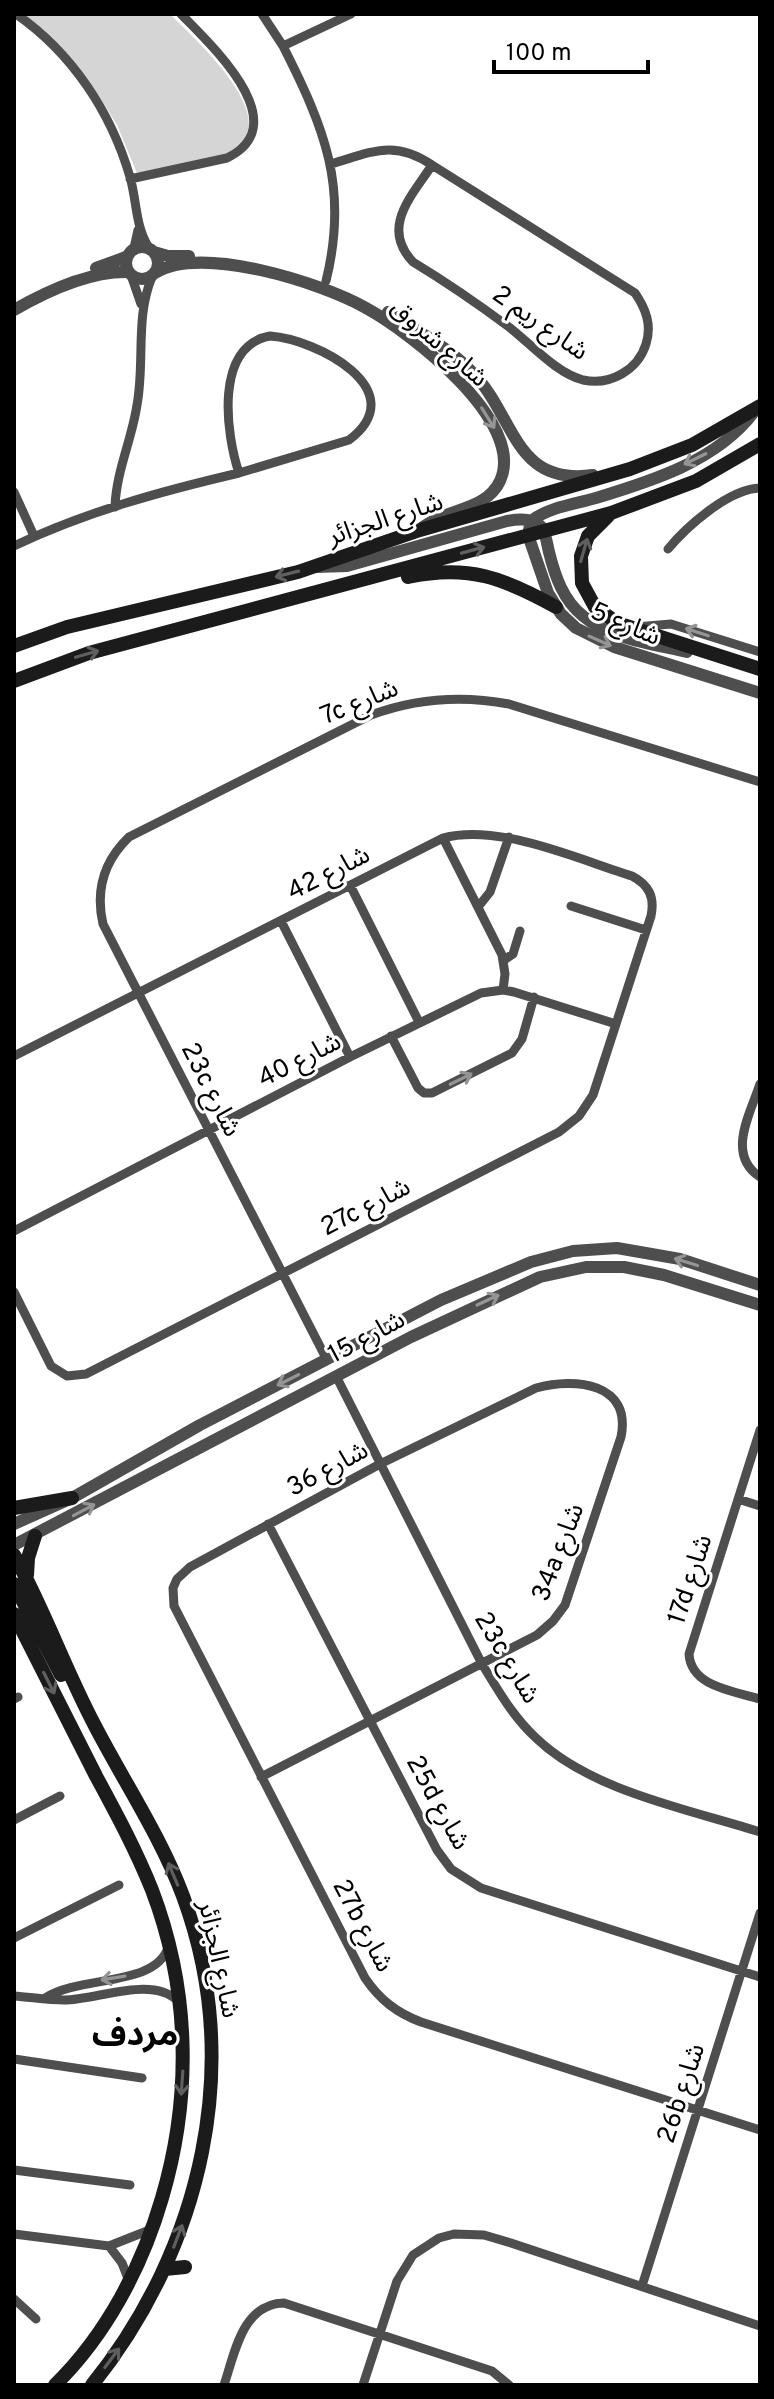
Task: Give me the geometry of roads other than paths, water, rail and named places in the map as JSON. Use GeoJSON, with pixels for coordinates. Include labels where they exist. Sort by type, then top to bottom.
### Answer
{"type":"FeatureCollection","features":[{"type":"Feature","properties":{"kind":"main road","name":"شارع الجزائر"},"geometry":{"type":"LineString","coordinates":[[14,646],[67,627],[315,567],[420,530],[613,474],[692,445],[758,408]]}},
{"type":"Feature","properties":{"kind":"main road","name":"شارع الجزائر"},"geometry":{"type":"LineString","coordinates":[[14,681],[79,656],[353,583],[534,529],[611,513],[696,481],[760,444]]}},
{"type":"Feature","properties":{"kind":"main road"},"geometry":{"type":"LineString","coordinates":[[611,513],[594,527],[583,546],[580,570],[587,596],[605,616],[632,628],[760,669]]}},
{"type":"Feature","properties":{"kind":"main road"},"geometry":{"type":"LineString","coordinates":[[353,583],[376,583],[436,571],[460,571],[505,581],[556,607]]}},
{"type":"Feature","properties":{"kind":"main road"},"geometry":{"type":"LineString","coordinates":[[14,1508],[72,1498]]}},
{"type":"Feature","properties":{"kind":"main road"},"geometry":{"type":"LineString","coordinates":[[21,1582],[35,1536]]}},
{"type":"Feature","properties":{"kind":"main road"},"geometry":{"type":"LineString","coordinates":[[14,1555],[21,1582]]}},
{"type":"Feature","properties":{"kind":"main road","name":"شارع الجزائر"},"geometry":{"type":"LineString","coordinates":[[21,1582],[74,1699],[93,1722],[174,1875],[197,1943],[209,2009],[213,2063],[205,2138],[191,2199],[165,2269],[132,2331],[92,2385]]}},
{"type":"Feature","properties":{"kind":"main road","name":"شارع الجزائر"},"geometry":{"type":"LineString","coordinates":[[14,1614],[133,1847],[151,1890],[169,1944],[181,2004],[184,2055],[182,2096],[169,2173],[152,2229],[129,2282],[82,2356],[55,2385]]}},
{"type":"Feature","properties":{"kind":"main road"},"geometry":{"type":"LineString","coordinates":[[165,2269],[185,2267]]}},
{"type":"Feature","properties":{"kind":"main road"},"geometry":{"type":"LineString","coordinates":[[69,2385],[82,2356]]}},
{"type":"Feature","properties":{"kind":"street"},"geometry":{"type":"LineString","coordinates":[[16,14],[56,48],[91,92],[114,133],[130,179],[139,227],[158,260],[142,308],[138,402],[119,477],[115,507]]}},
{"type":"Feature","properties":{"kind":"street"},"geometry":{"type":"LineString","coordinates":[[130,179],[227,158],[246,145],[252,134],[253,111],[233,71],[181,14]]}},
{"type":"Feature","properties":{"kind":"street"},"geometry":{"type":"LineString","coordinates":[[262,14],[283,46],[316,115],[331,164],[335,234],[326,281]]}},
{"type":"Feature","properties":{"kind":"street"},"geometry":{"type":"LineString","coordinates":[[283,46],[351,14]]}},
{"type":"Feature","properties":{"kind":"street","name":"شارع ريم 2"},"geometry":{"type":"LineString","coordinates":[[331,164],[375,151],[396,149],[416,155],[432,165],[635,293],[643,305],[649,333],[638,360],[628,371],[601,381],[586,381],[572,376],[404,253],[399,243],[399,219],[432,165]]}},
{"type":"Feature","properties":{"kind":"street"},"geometry":{"type":"LineString","coordinates":[[139,227],[130,253],[129,274],[142,308]]}},
{"type":"Feature","properties":{"kind":"street"},"geometry":{"type":"LineString","coordinates":[[14,301],[59,279],[130,253],[151,250]]}},
{"type":"Feature","properties":{"kind":"street","name":"شارع شروق"},"geometry":{"type":"LineString","coordinates":[[151,250],[168,256],[256,261],[326,281],[364,298],[431,337],[461,360],[483,384],[502,411],[525,455],[539,468],[567,477],[613,474]]}},
{"type":"Feature","properties":{"kind":"street","name":"شارع شروق"},"geometry":{"type":"LineString","coordinates":[[153,275],[181,264],[225,265],[281,275],[319,287],[359,304],[396,327],[464,386],[484,411],[502,445],[505,464],[501,479],[487,497],[472,506],[438,517],[420,530]]}},
{"type":"Feature","properties":{"kind":"street"},"geometry":{"type":"LineString","coordinates":[[14,310],[76,282],[107,273],[129,274],[141,279],[153,275]]}},
{"type":"Feature","properties":{"kind":"street"},"geometry":{"type":"LineString","coordinates":[[14,546],[115,507],[239,473],[341,443],[356,434],[366,420],[369,394],[361,377],[338,361],[286,338],[270,336],[247,345],[238,358],[229,394],[230,433],[239,473]]}},
{"type":"Feature","properties":{"kind":"street"},"geometry":{"type":"LineString","coordinates":[[423,350],[430,348],[431,337]]}},
{"type":"Feature","properties":{"kind":"street"},"geometry":{"type":"LineString","coordinates":[[315,567],[347,566],[507,521],[534,529],[545,513],[665,474],[707,454],[738,430],[758,408]]}},
{"type":"Feature","properties":{"kind":"street"},"geometry":{"type":"LineString","coordinates":[[668,549],[697,519],[743,491],[760,488]]}},
{"type":"Feature","properties":{"kind":"street"},"geometry":{"type":"LineString","coordinates":[[14,492],[34,536]]}},
{"type":"Feature","properties":{"kind":"street","name":"شارع 5"},"geometry":{"type":"LineString","coordinates":[[534,529],[548,593],[556,607],[576,628],[603,643],[760,693]]}},
{"type":"Feature","properties":{"kind":"street","name":"شارع 5"},"geometry":{"type":"LineString","coordinates":[[534,529],[571,605],[592,623],[630,638],[760,669]]}},
{"type":"Feature","properties":{"kind":"street"},"geometry":{"type":"LineString","coordinates":[[632,628],[671,624],[760,652]]}},
{"type":"Feature","properties":{"kind":"street","name":"7c شارع"},"geometry":{"type":"LineString","coordinates":[[129,837],[371,715],[405,704],[439,699],[474,698],[509,704],[760,782]]}},
{"type":"Feature","properties":{"kind":"street","name":"شارع 42"},"geometry":{"type":"LineString","coordinates":[[14,1056],[443,838],[470,832],[509,837],[641,881],[652,896],[651,916]]}},
{"type":"Feature","properties":{"kind":"street","name":"23c شارع"},"geometry":{"type":"LineString","coordinates":[[129,837],[104,872],[99,901],[103,924],[327,1360]]}},
{"type":"Feature","properties":{"kind":"street"},"geometry":{"type":"LineString","coordinates":[[478,907],[490,892],[509,837]]}},
{"type":"Feature","properties":{"kind":"street"},"geometry":{"type":"LineString","coordinates":[[443,838],[504,960],[503,990]]}},
{"type":"Feature","properties":{"kind":"street"},"geometry":{"type":"LineString","coordinates":[[350,885],[419,1022]]}},
{"type":"Feature","properties":{"kind":"street"},"geometry":{"type":"LineString","coordinates":[[571,906],[646,930]]}},
{"type":"Feature","properties":{"kind":"street","name":"27c شارع"},"geometry":{"type":"LineString","coordinates":[[14,1292],[51,1366],[58,1372],[77,1376],[569,1124],[593,1095],[651,916]]}},
{"type":"Feature","properties":{"kind":"street"},"geometry":{"type":"LineString","coordinates":[[281,921],[350,1057]]}},
{"type":"Feature","properties":{"kind":"street"},"geometry":{"type":"LineString","coordinates":[[504,960],[513,954],[520,931]]}},
{"type":"Feature","properties":{"kind":"street","name":"شارع 40"},"geometry":{"type":"LineString","coordinates":[[14,1231],[391,1036],[481,993],[503,990],[534,997],[616,1024]]}},
{"type":"Feature","properties":{"kind":"street"},"geometry":{"type":"LineString","coordinates":[[391,1036],[418,1088],[424,1093],[432,1093],[512,1053],[522,1039],[534,997]]}},
{"type":"Feature","properties":{"kind":"street"},"geometry":{"type":"LineString","coordinates":[[760,1084],[744,1135],[742,1154],[745,1163],[760,1177]]}},
{"type":"Feature","properties":{"kind":"street","name":"شارع 15"},"geometry":{"type":"LineString","coordinates":[[14,1524],[72,1498],[200,1425],[441,1300],[515,1267],[552,1255],[617,1248],[680,1259],[760,1288]]}},
{"type":"Feature","properties":{"kind":"street","name":"شارع 15"},"geometry":{"type":"LineString","coordinates":[[14,1545],[411,1337],[522,1284],[557,1272],[609,1265],[652,1271],[757,1304]]}},
{"type":"Feature","properties":{"kind":"street"},"geometry":{"type":"LineString","coordinates":[[757,1304],[755,1294],[760,1288]]}},
{"type":"Feature","properties":{"kind":"street"},"geometry":{"type":"LineString","coordinates":[[411,1337],[419,1327],[446,1312],[447,1303],[441,1300]]}},
{"type":"Feature","properties":{"kind":"street","name":"23c شارع"},"geometry":{"type":"LineString","coordinates":[[336,1376],[482,1664],[521,1723],[549,1750],[580,1771],[616,1787],[760,1832]]}},
{"type":"Feature","properties":{"kind":"street","name":"34a شارع"},"geometry":{"type":"LineString","coordinates":[[261,1777],[537,1635],[560,1613],[574,1580],[623,1427],[619,1406],[604,1391],[578,1383],[536,1388]]}},
{"type":"Feature","properties":{"kind":"street","name":"شارع 36"},"geometry":{"type":"LineString","coordinates":[[177,1614],[173,1588],[183,1572],[380,1464],[536,1388]]}},
{"type":"Feature","properties":{"kind":"street","name":"17d شارع"},"geometry":{"type":"LineString","coordinates":[[760,1430],[690,1647],[689,1662],[702,1680],[760,1699]]}},
{"type":"Feature","properties":{"kind":"street"},"geometry":{"type":"LineString","coordinates":[[738,1499],[760,1506]]}},
{"type":"Feature","properties":{"kind":"street","name":"25d شارع"},"geometry":{"type":"LineString","coordinates":[[268,1524],[437,1850],[460,1876],[492,1892],[760,1977]]}},
{"type":"Feature","properties":{"kind":"street","name":"27b شارع"},"geometry":{"type":"LineString","coordinates":[[177,1614],[365,1978],[383,2001],[421,2022],[760,2130]]}},
{"type":"Feature","properties":{"kind":"street"},"geometry":{"type":"LineString","coordinates":[[14,1820],[60,1796]]}},
{"type":"Feature","properties":{"kind":"street"},"geometry":{"type":"LineString","coordinates":[[14,1938],[119,1885]]}},
{"type":"Feature","properties":{"kind":"street","name":"26b شارع"},"geometry":{"type":"LineString","coordinates":[[642,2286],[760,1913]]}},
{"type":"Feature","properties":{"kind":"street"},"geometry":{"type":"LineString","coordinates":[[45,1998],[72,1985],[148,1971],[162,1960],[169,1944]]}},
{"type":"Feature","properties":{"kind":"street"},"geometry":{"type":"LineString","coordinates":[[14,1996],[68,2000],[158,1989],[167,1992],[181,2004]]}},
{"type":"Feature","properties":{"kind":"street"},"geometry":{"type":"LineString","coordinates":[[14,2059],[142,2078]]}},
{"type":"Feature","properties":{"kind":"street"},"geometry":{"type":"LineString","coordinates":[[14,2170],[130,2185]]}},
{"type":"Feature","properties":{"kind":"street"},"geometry":{"type":"LineString","coordinates":[[14,2234],[109,2246],[152,2229]]}},
{"type":"Feature","properties":{"kind":"street"},"geometry":{"type":"LineString","coordinates":[[363,2385],[397,2281],[413,2255],[439,2238],[469,2233],[484,2235],[760,2326]]}},
{"type":"Feature","properties":{"kind":"street"},"geometry":{"type":"LineString","coordinates":[[109,2246],[122,2263],[129,2282]]}},
{"type":"Feature","properties":{"kind":"street"},"geometry":{"type":"LineString","coordinates":[[14,2299],[36,2319]]}},
{"type":"Feature","properties":{"kind":"street"},"geometry":{"type":"LineString","coordinates":[[224,2385],[248,2321],[268,2305],[292,2305],[492,2371],[509,2385]]}},
{"type":"Feature","properties":{"kind":"district","name":"مردف"},"geometry":{"type":"Point","coordinates":[135,2033]}}]}
